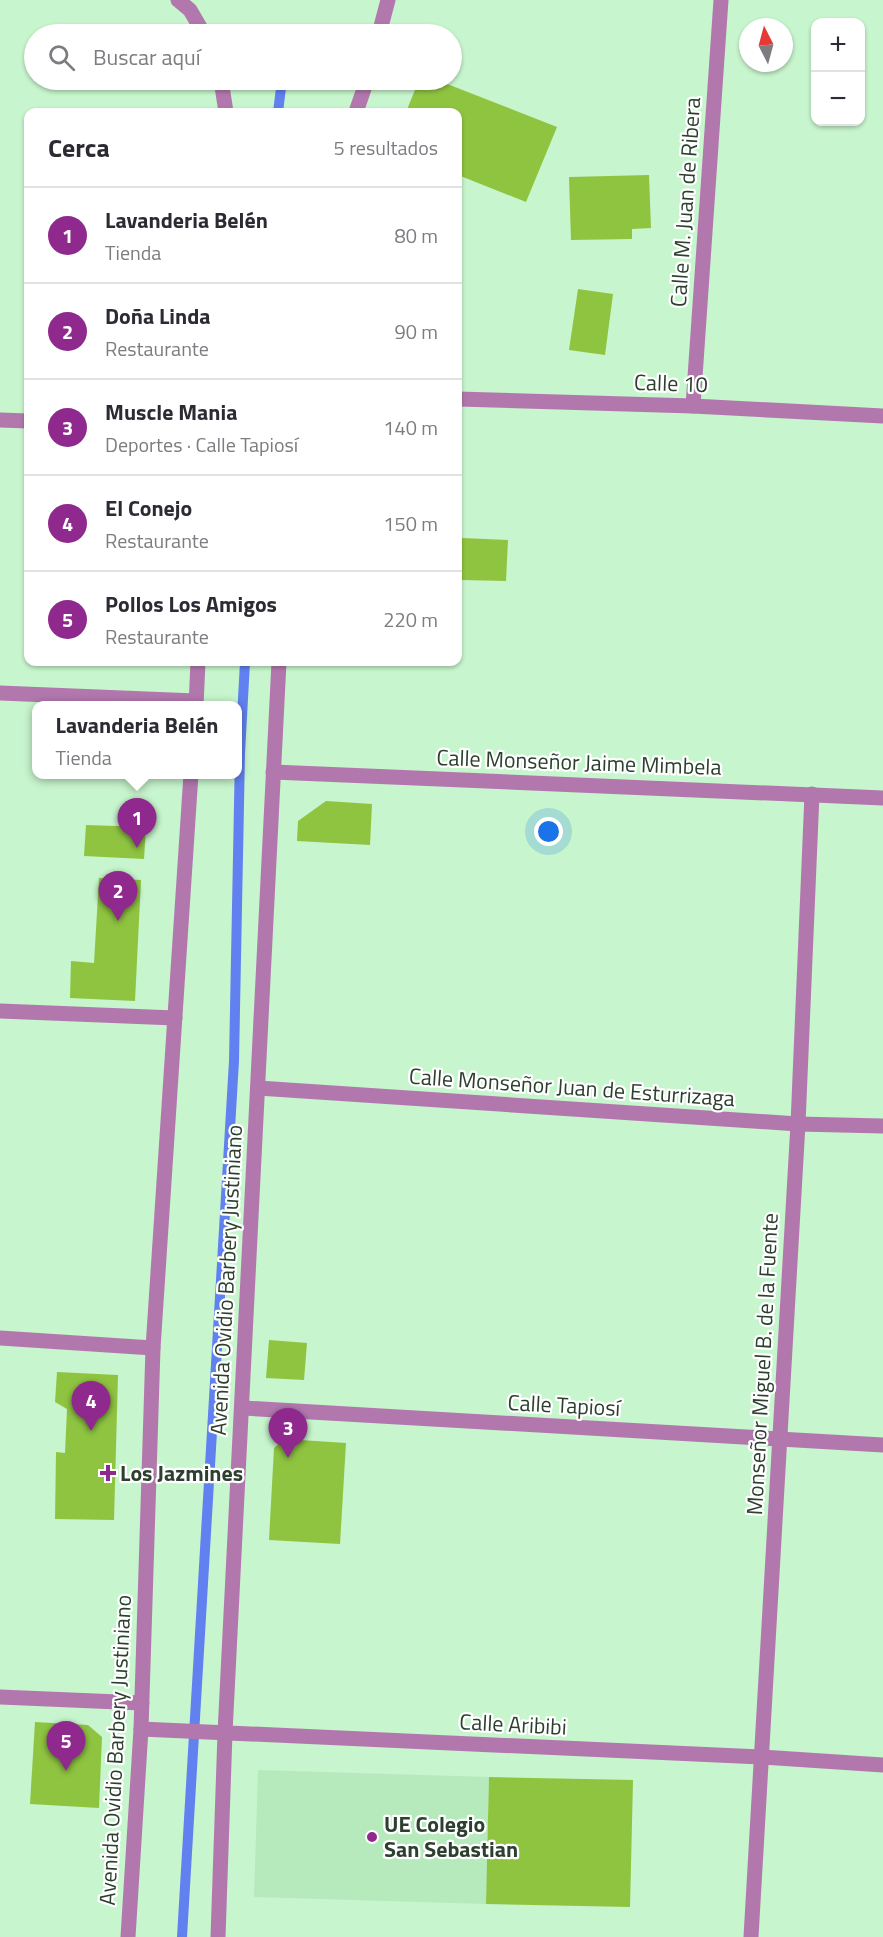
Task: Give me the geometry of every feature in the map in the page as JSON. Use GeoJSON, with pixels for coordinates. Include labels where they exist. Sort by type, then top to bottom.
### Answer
{"type":"FeatureCollection","features":[{"type":"Feature","properties":{"kind":"street"},"geometry":{"type":"LineString","coordinates":[[178,0],[190,10],[198,24]]}},
{"type":"Feature","properties":{"kind":"street"},"geometry":{"type":"LineString","coordinates":[[382,24],[388,0]]}},
{"type":"Feature","properties":{"kind":"street","name":"Calle M. Juan de Ribera"},"geometry":{"type":"LineString","coordinates":[[693,406],[721,0]]}},
{"type":"Feature","properties":{"kind":"street"},"geometry":{"type":"LineString","coordinates":[[223,90],[225,108]]}},
{"type":"Feature","properties":{"kind":"street"},"geometry":{"type":"LineString","coordinates":[[357,108],[364,90]]}},
{"type":"Feature","properties":{"kind":"street","name":"Calle 10"},"geometry":{"type":"LineString","coordinates":[[462,399],[693,406],[883,416]]}},
{"type":"Feature","properties":{"kind":"street"},"geometry":{"type":"LineString","coordinates":[[0,420],[24,421]]}},
{"type":"Feature","properties":{"kind":"street"},"geometry":{"type":"LineString","coordinates":[[196,701],[198,666]]}},
{"type":"Feature","properties":{"kind":"street","name":"Avenida Ovidio Barbery Justiniano"},"geometry":{"type":"LineString","coordinates":[[218,1937],[218,1733],[243,1408],[279,666]]}},
{"type":"Feature","properties":{"kind":"street"},"geometry":{"type":"LineString","coordinates":[[0,693],[157,701]]}},
{"type":"Feature","properties":{"kind":"street","name":"Calle Monseñor Jaime Mimbela"},"geometry":{"type":"LineString","coordinates":[[273,772],[883,798]]}},
{"type":"Feature","properties":{"kind":"street","name":"Avenida Ovidio Barbery Justiniano"},"geometry":{"type":"LineString","coordinates":[[128,1937],[141,1729],[153,1348],[191,779]]}},
{"type":"Feature","properties":{"kind":"street","name":"Monseñor Miguel B. de la Fuente"},"geometry":{"type":"LineString","coordinates":[[751,1937],[798,1124],[812,794]]}},
{"type":"Feature","properties":{"kind":"street"},"geometry":{"type":"LineString","coordinates":[[0,1011],[175,1018]]}},
{"type":"Feature","properties":{"kind":"street","name":"Calle Monseñor Juan de Esturrizaga"},"geometry":{"type":"LineString","coordinates":[[258,1088],[798,1124],[883,1126]]}},
{"type":"Feature","properties":{"kind":"street"},"geometry":{"type":"LineString","coordinates":[[0,1338],[153,1348]]}},
{"type":"Feature","properties":{"kind":"street","name":"Calle Tapiosí"},"geometry":{"type":"LineString","coordinates":[[243,1408],[883,1445]]}},
{"type":"Feature","properties":{"kind":"street"},"geometry":{"type":"LineString","coordinates":[[0,1697],[142,1703]]}},
{"type":"Feature","properties":{"kind":"street","name":"Calle Aribibi"},"geometry":{"type":"LineString","coordinates":[[141,1729],[761,1757],[883,1765]]}},
{"type":"Feature","properties":{"kind":"shaded area","name":"UE Colegio San Sebastian"},"geometry":{"type":"Polygon","coordinates":[[[258,1770],[489,1777],[486,1904],[254,1897],[258,1770]]]}},
{"type":"Feature","properties":{"kind":"building"},"geometry":{"type":"Polygon","coordinates":[[[415,90],[462,90],[557,127],[526,202],[462,177],[462,108],[408,108],[415,90]]]}},
{"type":"Feature","properties":{"kind":"building"},"geometry":{"type":"Polygon","coordinates":[[[649,175],[651,228],[632,229],[632,239],[571,240],[569,177],[649,175]]]}},
{"type":"Feature","properties":{"kind":"building"},"geometry":{"type":"Polygon","coordinates":[[[578,289],[613,294],[605,355],[569,350],[578,289]]]}},
{"type":"Feature","properties":{"kind":"building"},"geometry":{"type":"Polygon","coordinates":[[[462,538],[508,540],[506,581],[462,580],[462,538]]]}},
{"type":"Feature","properties":{"kind":"building"},"geometry":{"type":"Polygon","coordinates":[[[326,801],[372,804],[370,845],[297,841],[298,821],[326,801]]]}},
{"type":"Feature","properties":{"kind":"building"},"geometry":{"type":"Polygon","coordinates":[[[86,825],[146,827],[144,859],[84,856],[86,825]]]}},
{"type":"Feature","properties":{"kind":"building"},"geometry":{"type":"Polygon","coordinates":[[[99,878],[141,880],[135,1001],[70,998],[71,961],[94,963],[99,878]]]}},
{"type":"Feature","properties":{"kind":"building"},"geometry":{"type":"Polygon","coordinates":[[[269,1340],[307,1343],[304,1380],[266,1378],[269,1340]]]}},
{"type":"Feature","properties":{"kind":"building"},"geometry":{"type":"Polygon","coordinates":[[[57,1372],[118,1375],[114,1520],[55,1519],[56,1452],[65,1453],[67,1409],[55,1402],[57,1372]]]}},
{"type":"Feature","properties":{"kind":"building"},"geometry":{"type":"Polygon","coordinates":[[[285,1439],[346,1443],[340,1544],[269,1540],[274,1448],[285,1439]]]}},
{"type":"Feature","properties":{"kind":"building"},"geometry":{"type":"Polygon","coordinates":[[[35,1722],[88,1725],[102,1737],[99,1808],[30,1804],[35,1722]]]}},
{"type":"Feature","properties":{"kind":"building"},"geometry":{"type":"Polygon","coordinates":[[[489,1777],[633,1780],[630,1907],[486,1904],[489,1777]]]}},
{"type":"Feature","properties":{"kind":"waterway"},"geometry":{"type":"LineString","coordinates":[[278,108],[281,90]]}},
{"type":"Feature","properties":{"kind":"waterway"},"geometry":{"type":"LineString","coordinates":[[242,717],[245,666]]}},
{"type":"Feature","properties":{"kind":"waterway"},"geometry":{"type":"LineString","coordinates":[[182,1937],[234,1061],[239,779]]}},
{"type":"Feature","properties":{"kind":"place","name":"Lavanderia Belén"},"geometry":{"type":"Point","coordinates":[137,848]}},
{"type":"Feature","properties":{"kind":"place","name":"Doña Linda"},"geometry":{"type":"Point","coordinates":[118,921]}},
{"type":"Feature","properties":{"kind":"place","name":"El Conejo"},"geometry":{"type":"Point","coordinates":[91,1431]}},
{"type":"Feature","properties":{"kind":"place","name":"Muscle Mania"},"geometry":{"type":"Point","coordinates":[288,1458]}},
{"type":"Feature","properties":{"kind":"place","name":"Los Jazmines"},"geometry":{"type":"Point","coordinates":[108,1473]}},
{"type":"Feature","properties":{"kind":"place","name":"Pollos Los Amigos"},"geometry":{"type":"Point","coordinates":[66,1771]}},
{"type":"Feature","properties":{"kind":"place","name":"UE Colegio San Sebastian"},"geometry":{"type":"Point","coordinates":[372,1837]}}]}
